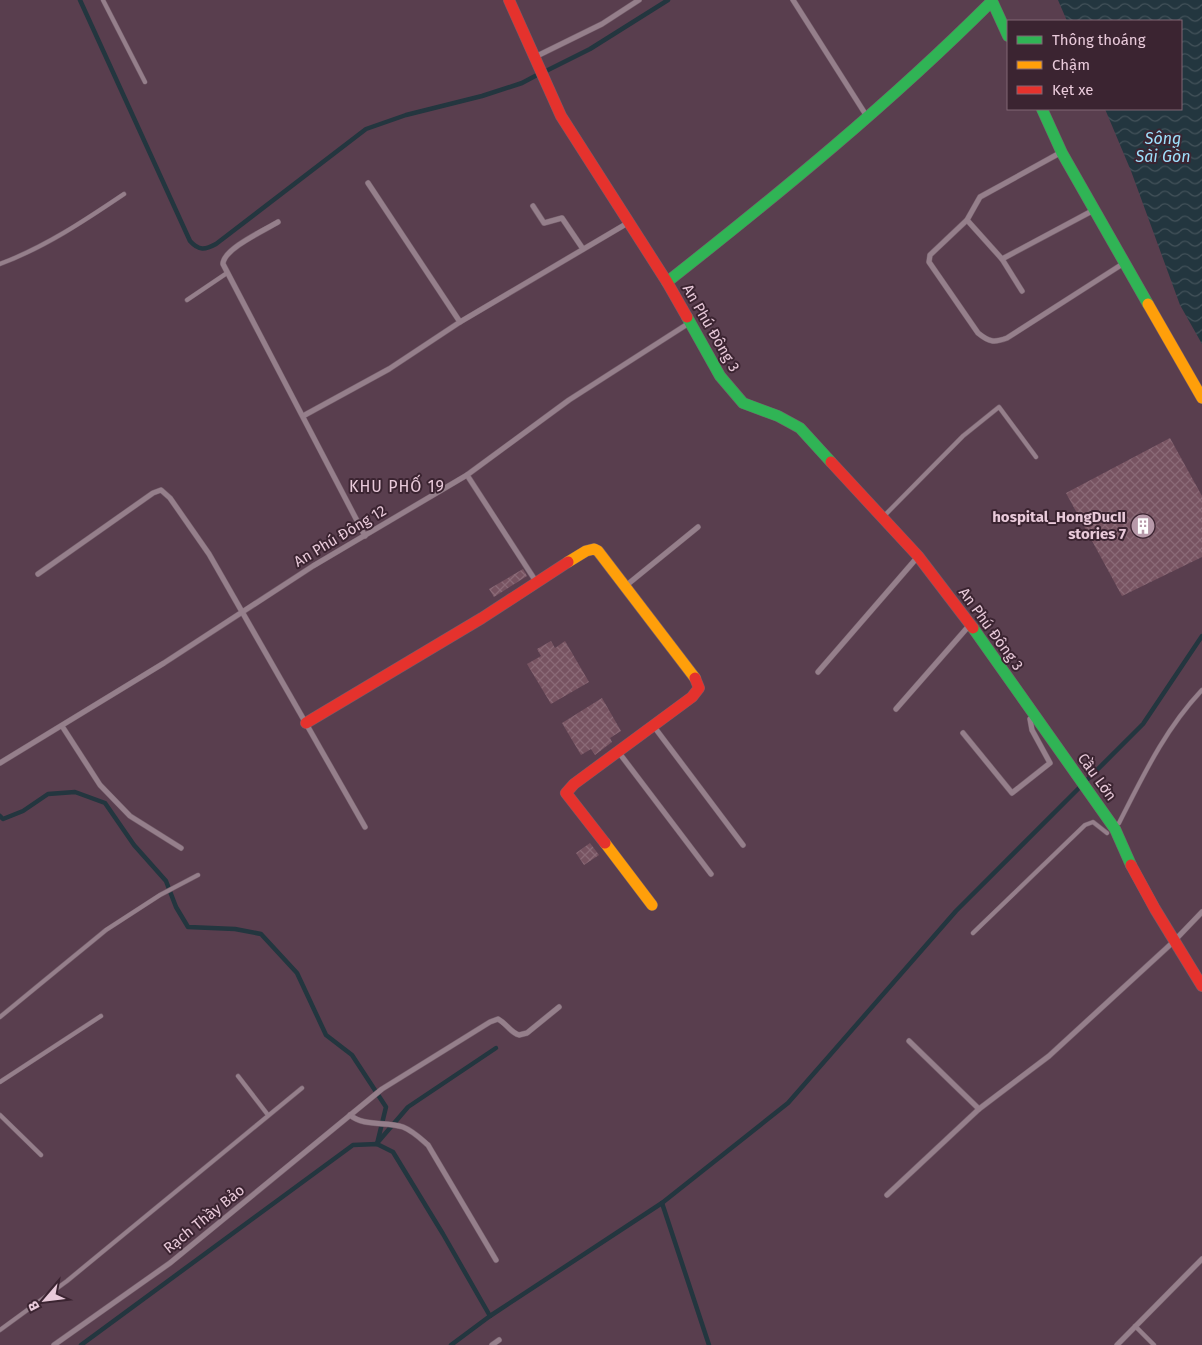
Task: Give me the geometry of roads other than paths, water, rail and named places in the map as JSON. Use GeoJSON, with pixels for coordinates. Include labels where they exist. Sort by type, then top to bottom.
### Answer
{"type":"FeatureCollection","features":[{"type":"Feature","properties":{"kind":"street","name":"An Phú Đông 3"},"geometry":{"type":"LineString","coordinates":[[509,0],[561,116],[667,282],[688,324],[720,376],[743,403],[778,416],[800,428],[918,556],[970,624],[1064,757]]}},
{"type":"Feature","properties":{"kind":"street"},"geometry":{"type":"LineString","coordinates":[[535,61],[602,24],[640,0]]}},
{"type":"Feature","properties":{"kind":"street"},"geometry":{"type":"LineString","coordinates":[[793,0],[869,120]]}},
{"type":"Feature","properties":{"kind":"street"},"geometry":{"type":"LineString","coordinates":[[667,282],[807,172],[869,120],[948,46],[992,0],[1007,34]]}},
{"type":"Feature","properties":{"kind":"street"},"geometry":{"type":"LineString","coordinates":[[1042,110],[1062,153],[1123,264],[1169,339],[1202,398]]}},
{"type":"Feature","properties":{"kind":"street"},"geometry":{"type":"LineString","coordinates":[[1062,153],[987,191],[980,197],[967,220],[928,258],[978,333],[988,341],[995,342],[1007,338],[1123,264]]}},
{"type":"Feature","properties":{"kind":"street"},"geometry":{"type":"LineString","coordinates":[[368,183],[460,322]]}},
{"type":"Feature","properties":{"kind":"street"},"geometry":{"type":"LineString","coordinates":[[533,206],[544,223],[562,218],[583,249]]}},
{"type":"Feature","properties":{"kind":"street"},"geometry":{"type":"LineString","coordinates":[[1002,259],[1094,210]]}},
{"type":"Feature","properties":{"kind":"street"},"geometry":{"type":"LineString","coordinates":[[967,220],[1002,259],[1022,291]]}},
{"type":"Feature","properties":{"kind":"street"},"geometry":{"type":"LineString","coordinates":[[278,222],[226,254],[223,264],[365,536]]}},
{"type":"Feature","properties":{"kind":"street"},"geometry":{"type":"LineString","coordinates":[[303,416],[390,369],[460,322],[628,222]]}},
{"type":"Feature","properties":{"kind":"street","name":"An Phú Đông 12"},"geometry":{"type":"LineString","coordinates":[[0,763],[62,726],[313,566],[467,475],[569,400],[688,324]]}},
{"type":"Feature","properties":{"kind":"street"},"geometry":{"type":"LineString","coordinates":[[467,475],[537,583]]}},
{"type":"Feature","properties":{"kind":"street"},"geometry":{"type":"LineString","coordinates":[[38,574],[161,490],[170,498],[209,554],[365,827]]}},
{"type":"Feature","properties":{"kind":"street"},"geometry":{"type":"LineString","coordinates":[[625,586],[698,527]]}},
{"type":"Feature","properties":{"kind":"street"},"geometry":{"type":"LineString","coordinates":[[306,723],[537,583],[586,551],[594,549],[598,551],[698,680],[699,688],[692,697],[574,784],[566,793],[652,905]]}},
{"type":"Feature","properties":{"kind":"street"},"geometry":{"type":"LineString","coordinates":[[818,672],[865,621],[918,556]]}},
{"type":"Feature","properties":{"kind":"street"},"geometry":{"type":"LineString","coordinates":[[896,709],[970,624]]}},
{"type":"Feature","properties":{"kind":"street"},"geometry":{"type":"LineString","coordinates":[[963,733],[1012,793],[1050,763],[1032,730],[1030,708]]}},
{"type":"Feature","properties":{"kind":"street"},"geometry":{"type":"LineString","coordinates":[[62,726],[100,785],[130,816],[181,848]]}},
{"type":"Feature","properties":{"kind":"street"},"geometry":{"type":"LineString","coordinates":[[653,726],[743,845]]}},
{"type":"Feature","properties":{"kind":"street"},"geometry":{"type":"LineString","coordinates":[[618,752],[711,874]]}},
{"type":"Feature","properties":{"kind":"street","name":"Cầu Lớn"},"geometry":{"type":"LineString","coordinates":[[1064,757],[1116,829]]}},
{"type":"Feature","properties":{"kind":"street"},"geometry":{"type":"LineString","coordinates":[[1116,829],[1122,846],[1174,941],[1202,986]]}},
{"type":"Feature","properties":{"kind":"street"},"geometry":{"type":"LineString","coordinates":[[887,1195],[979,1109],[1049,1056],[1174,941],[1202,912]]}},
{"type":"Feature","properties":{"kind":"street","name":"Rạch Thầy Bảo"},"geometry":{"type":"LineString","coordinates":[[54,1345],[170,1263],[382,1090],[490,1022],[498,1019],[506,1023],[512,1032],[520,1035],[527,1033],[559,1007]]}},
{"type":"Feature","properties":{"kind":"street"},"geometry":{"type":"LineString","coordinates":[[909,1041],[979,1109]]}},
{"type":"Feature","properties":{"kind":"street"},"geometry":{"type":"LineString","coordinates":[[350,1115],[359,1120],[400,1126],[416,1134],[428,1145],[496,1260]]}},
{"type":"Feature","properties":{"kind":"street"},"geometry":{"type":"LineString","coordinates":[[1117,1345],[1202,1258]]}},
{"type":"Feature","properties":{"kind":"street"},"geometry":{"type":"LineString","coordinates":[[492,1345],[500,1340]]}},
{"type":"Feature","properties":{"kind":"lane"},"geometry":{"type":"LineString","coordinates":[[103,0],[145,82]]}},
{"type":"Feature","properties":{"kind":"lane"},"geometry":{"type":"LineString","coordinates":[[0,264],[28,254],[79,224],[124,194]]}},
{"type":"Feature","properties":{"kind":"lane"},"geometry":{"type":"LineString","coordinates":[[187,300],[227,272]]}},
{"type":"Feature","properties":{"kind":"lane"},"geometry":{"type":"LineString","coordinates":[[882,518],[963,436],[999,406],[1036,457]]}},
{"type":"Feature","properties":{"kind":"lane"},"geometry":{"type":"LineString","coordinates":[[1116,829],[1162,741],[1181,714],[1202,690]]}},
{"type":"Feature","properties":{"kind":"lane"},"geometry":{"type":"LineString","coordinates":[[973,933],[1086,825],[1093,822],[1122,846]]}},
{"type":"Feature","properties":{"kind":"lane"},"geometry":{"type":"LineString","coordinates":[[0,1017],[106,930],[160,895],[198,874]]}},
{"type":"Feature","properties":{"kind":"lane"},"geometry":{"type":"LineString","coordinates":[[0,1082],[100,1016]]}},
{"type":"Feature","properties":{"kind":"lane"},"geometry":{"type":"LineString","coordinates":[[238,1076],[268,1115]]}},
{"type":"Feature","properties":{"kind":"lane"},"geometry":{"type":"LineString","coordinates":[[0,1330],[67,1281],[302,1088]]}},
{"type":"Feature","properties":{"kind":"lane"},"geometry":{"type":"LineString","coordinates":[[0,1115],[41,1155]]}},
{"type":"Feature","properties":{"kind":"lane"},"geometry":{"type":"LineString","coordinates":[[1135,1326],[1154,1345]]}},
{"type":"Feature","properties":{"kind":"water","name":"Sông Sài Gòn"},"geometry":{"type":"Polygon","coordinates":[[[1058,0],[1202,0],[1202,344],[1180,305],[1131,171],[1105,110],[1182,110],[1182,20],[1067,20],[1058,0]]]}},
{"type":"Feature","properties":{"kind":"waterway"},"geometry":{"type":"LineString","coordinates":[[80,0],[190,241],[199,248],[216,244],[366,129],[406,115],[482,96],[522,83],[537,75]]}},
{"type":"Feature","properties":{"kind":"waterway"},"geometry":{"type":"LineString","coordinates":[[546,71],[590,49],[668,0]]}},
{"type":"Feature","properties":{"kind":"waterway"},"geometry":{"type":"LineString","coordinates":[[1086,781],[1143,724],[1202,636]]}},
{"type":"Feature","properties":{"kind":"waterway"},"geometry":{"type":"LineString","coordinates":[[451,1345],[490,1316],[662,1203],[788,1103],[956,911],[1079,788]]}},
{"type":"Feature","properties":{"kind":"waterway"},"geometry":{"type":"LineString","coordinates":[[0,816],[3,819],[23,811],[48,794],[75,792],[105,803],[134,845],[166,881],[176,907],[188,927],[235,929],[261,934],[297,973],[326,1035],[352,1055],[386,1107],[377,1144]]}},
{"type":"Feature","properties":{"kind":"waterway"},"geometry":{"type":"LineString","coordinates":[[378,1142],[408,1107],[496,1048]]}},
{"type":"Feature","properties":{"kind":"waterway"},"geometry":{"type":"LineString","coordinates":[[81,1345],[353,1145],[377,1144],[393,1152],[490,1316]]}},
{"type":"Feature","properties":{"kind":"waterway"},"geometry":{"type":"LineString","coordinates":[[662,1203],[709,1345]]}},
{"type":"Feature","properties":{"kind":"place","name":"hospital_HongDucII stories 7"},"geometry":{"type":"Point","coordinates":[1143,526]}},
{"type":"Feature","properties":{"kind":"district","name":"KHU PHỐ 19"},"geometry":{"type":"Point","coordinates":[397,486]}}]}
